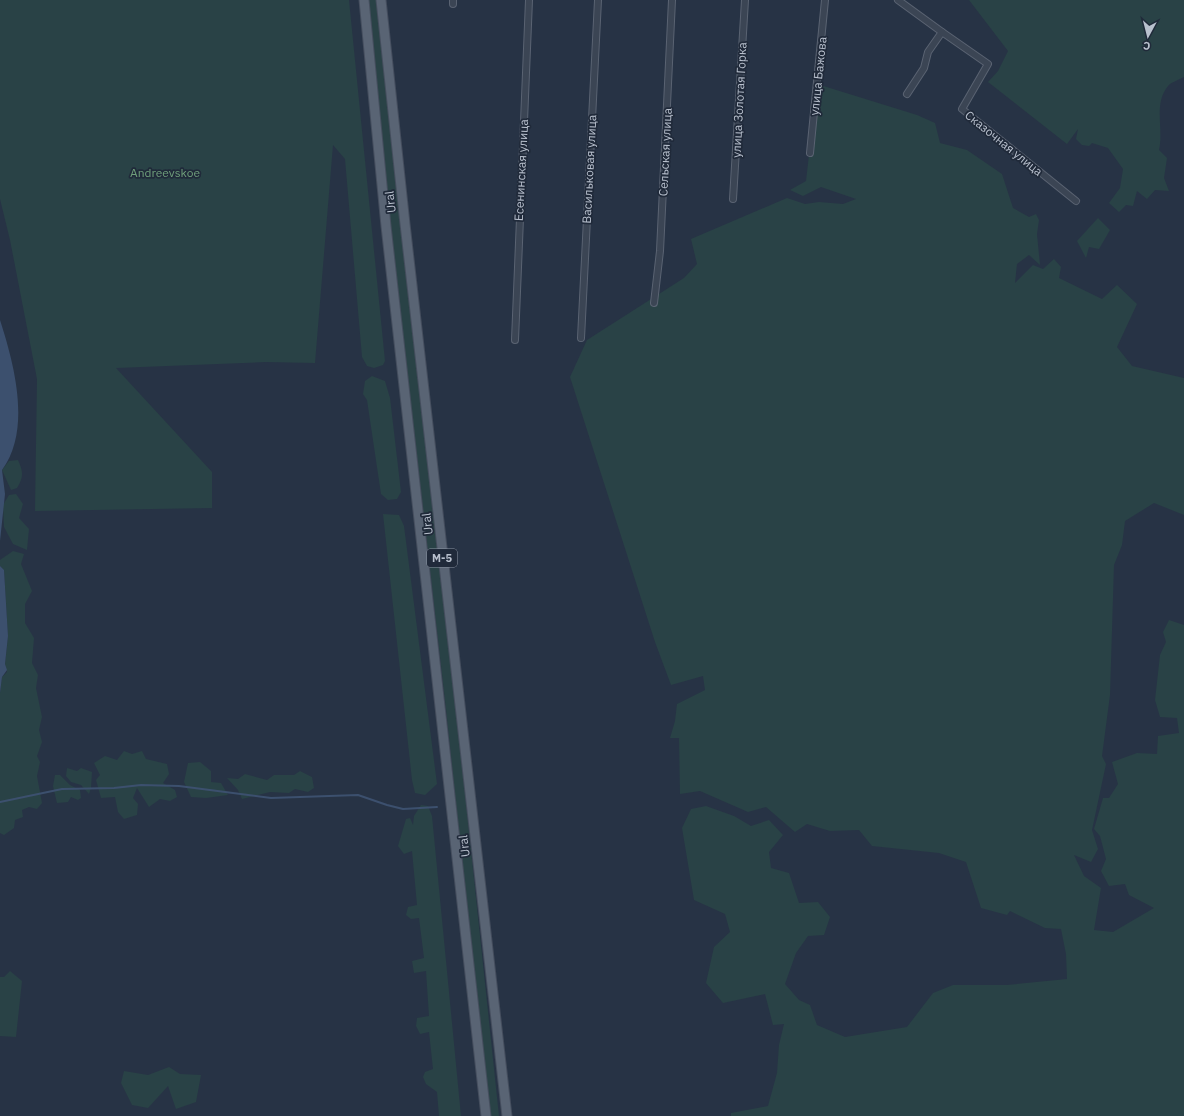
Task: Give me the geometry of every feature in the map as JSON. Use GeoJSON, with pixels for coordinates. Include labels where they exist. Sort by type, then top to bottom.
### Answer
{"type":"FeatureCollection","features":[{"type":"Feature","properties":{"kind":"main road","name":"Ural"},"geometry":{"type":"LineString","coordinates":[[364,0],[386,218],[486,1116]]}},
{"type":"Feature","properties":{"kind":"main road","name":"Ural"},"geometry":{"type":"LineString","coordinates":[[381,0],[506,1116]]}},
{"type":"Feature","properties":{"kind":"street","name":"Есенинская улица"},"geometry":{"type":"LineString","coordinates":[[514,340],[529,0]]}},
{"type":"Feature","properties":{"kind":"street","name":"Васильковая улица"},"geometry":{"type":"LineString","coordinates":[[581,338],[598,0]]}},
{"type":"Feature","properties":{"kind":"street","name":"Сельская улица"},"geometry":{"type":"LineString","coordinates":[[654,303],[660,251],[672,0]]}},
{"type":"Feature","properties":{"kind":"street","name":"улица Золотая Горка"},"geometry":{"type":"LineString","coordinates":[[733,199],[744,0]]}},
{"type":"Feature","properties":{"kind":"street","name":"улица Бажова"},"geometry":{"type":"LineString","coordinates":[[810,153],[825,0]]}},
{"type":"Feature","properties":{"kind":"street","name":"Сказочная улица"},"geometry":{"type":"LineString","coordinates":[[898,0],[988,64],[962,109],[1076,201]]}},
{"type":"Feature","properties":{"kind":"street"},"geometry":{"type":"LineString","coordinates":[[907,94],[924,68],[928,52],[942,32]]}},
{"type":"Feature","properties":{"kind":"green space","name":"Andreevskoe"},"geometry":{"type":"Polygon","coordinates":[[[0,0],[349,0],[385,361],[383,365],[374,368],[367,366],[362,357],[345,159],[333,145],[315,363],[266,362],[116,368],[212,472],[212,508],[35,511],[37,379],[10,240],[0,199],[0,0]]]}},
{"type":"Feature","properties":{"kind":"green space"},"geometry":{"type":"Polygon","coordinates":[[[368,0],[376,0],[458,727],[499,1116],[489,1116],[446,709],[387,197],[368,0]]]}},
{"type":"Feature","properties":{"kind":"green space"},"geometry":{"type":"Polygon","coordinates":[[[969,0],[1184,0],[1184,77],[1168,86],[1161,101],[1160,109],[1159,150],[1167,158],[1164,178],[1169,191],[1155,190],[1147,199],[1137,191],[1133,206],[1126,205],[1119,212],[1109,203],[1120,188],[1123,169],[1108,148],[1092,143],[1089,146],[1082,145],[1076,139],[1078,129],[1067,144],[988,82],[998,71],[1008,51],[969,0]]]}},
{"type":"Feature","properties":{"kind":"green space"},"geometry":{"type":"Polygon","coordinates":[[[817,84],[917,115],[935,123],[940,143],[967,150],[1002,174],[1013,208],[1029,217],[1036,214],[1039,220],[1037,234],[1040,265],[1029,255],[1017,264],[1015,283],[1033,265],[1043,269],[1054,259],[1061,267],[1059,278],[1102,299],[1117,285],[1137,304],[1117,347],[1132,366],[1184,378],[1184,515],[1154,503],[1125,521],[1122,545],[1114,565],[1110,695],[1102,756],[1106,764],[1092,830],[1098,849],[1091,862],[1074,855],[1084,876],[1101,888],[1094,930],[1113,932],[1154,908],[1129,895],[1125,884],[1109,886],[1101,871],[1106,859],[1100,836],[1094,829],[1103,798],[1109,798],[1118,784],[1112,762],[1137,753],[1157,754],[1158,736],[1179,733],[1177,718],[1160,717],[1155,700],[1160,655],[1166,642],[1163,632],[1169,620],[1184,625],[1184,1116],[731,1116],[731,1113],[768,1106],[777,1073],[779,1045],[784,1024],[773,1025],[765,994],[723,1003],[706,983],[714,947],[730,932],[725,914],[694,900],[682,828],[691,809],[706,806],[734,816],[751,826],[769,820],[783,835],[769,852],[771,868],[789,873],[799,903],[818,902],[830,917],[824,935],[808,936],[796,953],[785,984],[799,1000],[810,1005],[817,1025],[845,1037],[907,1027],[933,993],[953,985],[1007,985],[1067,979],[1066,954],[1061,929],[1045,928],[1010,911],[1007,915],[981,908],[966,862],[939,853],[872,846],[859,830],[830,831],[807,824],[795,832],[766,807],[748,812],[700,791],[680,794],[679,738],[670,738],[675,721],[677,704],[705,690],[703,676],[671,685],[655,642],[570,377],[587,340],[684,278],[697,264],[691,239],[787,198],[805,204],[819,202],[843,204],[856,199],[821,187],[803,196],[790,190],[806,181],[817,84]]]}},
{"type":"Feature","properties":{"kind":"green space"},"geometry":{"type":"Polygon","coordinates":[[[1098,218],[1110,230],[1099,249],[1089,247],[1086,258],[1077,241],[1098,218]]]}},
{"type":"Feature","properties":{"kind":"green space"},"geometry":{"type":"Polygon","coordinates":[[[372,376],[385,381],[390,398],[401,492],[397,499],[388,500],[381,494],[367,400],[363,394],[365,381],[372,376]]]}},
{"type":"Feature","properties":{"kind":"green space"},"geometry":{"type":"Polygon","coordinates":[[[18,460],[22,471],[22,477],[17,488],[11,490],[2,470],[9,461],[18,460]]]}},
{"type":"Feature","properties":{"kind":"green space"},"geometry":{"type":"Polygon","coordinates":[[[16,494],[23,504],[19,518],[29,529],[27,550],[13,544],[4,527],[3,505],[9,495],[16,494]]]}},
{"type":"Feature","properties":{"kind":"green space"},"geometry":{"type":"Polygon","coordinates":[[[383,514],[399,515],[404,526],[437,784],[425,795],[415,793],[412,780],[383,514]]]}},
{"type":"Feature","properties":{"kind":"green space"},"geometry":{"type":"Polygon","coordinates":[[[13,551],[24,554],[21,564],[32,591],[25,604],[25,623],[34,638],[32,663],[38,675],[36,688],[42,717],[39,730],[42,742],[37,756],[40,762],[37,776],[42,803],[37,809],[29,807],[22,810],[23,817],[15,820],[14,828],[4,835],[0,833],[0,693],[2,677],[7,672],[5,664],[8,636],[4,570],[0,566],[0,560],[13,551]]]}},
{"type":"Feature","properties":{"kind":"green space"},"geometry":{"type":"Polygon","coordinates":[[[124,751],[132,754],[142,751],[146,759],[167,764],[169,774],[163,783],[175,790],[177,797],[170,801],[160,799],[149,807],[137,788],[133,798],[138,804],[137,815],[124,819],[118,812],[115,797],[101,798],[96,780],[100,775],[94,763],[105,756],[117,760],[124,751]]]}},
{"type":"Feature","properties":{"kind":"green space"},"geometry":{"type":"Polygon","coordinates":[[[200,762],[211,771],[211,782],[221,783],[228,795],[206,798],[191,797],[184,782],[188,763],[200,762]]]}},
{"type":"Feature","properties":{"kind":"green space"},"geometry":{"type":"Polygon","coordinates":[[[67,768],[77,771],[81,768],[92,772],[89,794],[81,785],[71,782],[66,776],[67,768]]]}},
{"type":"Feature","properties":{"kind":"green space"},"geometry":{"type":"Polygon","coordinates":[[[300,771],[312,777],[314,788],[308,792],[295,789],[289,793],[270,792],[242,799],[238,790],[227,778],[238,779],[245,774],[267,780],[274,775],[294,775],[300,771]]]}},
{"type":"Feature","properties":{"kind":"green space"},"geometry":{"type":"Polygon","coordinates":[[[55,775],[60,775],[70,785],[80,790],[81,798],[78,800],[71,797],[68,802],[57,803],[53,786],[55,775]]]}},
{"type":"Feature","properties":{"kind":"green space"},"geometry":{"type":"Polygon","coordinates":[[[421,805],[428,806],[432,816],[461,1116],[439,1116],[437,1092],[426,1084],[423,1077],[425,1072],[433,1069],[429,1032],[420,1034],[416,1026],[417,1018],[429,1016],[426,971],[414,973],[412,961],[424,958],[419,918],[411,919],[406,915],[408,907],[417,905],[412,851],[404,854],[398,846],[406,819],[410,818],[413,825],[414,816],[421,805]]]}},
{"type":"Feature","properties":{"kind":"green space"},"geometry":{"type":"Polygon","coordinates":[[[10,971],[22,981],[16,1037],[0,1036],[0,977],[4,977],[10,971]]]}},
{"type":"Feature","properties":{"kind":"green space"},"geometry":{"type":"Polygon","coordinates":[[[169,1067],[180,1074],[201,1075],[196,1102],[176,1109],[168,1086],[148,1108],[132,1105],[121,1083],[124,1071],[148,1075],[169,1067]]]}},
{"type":"Feature","properties":{"kind":"water"},"geometry":{"type":"Polygon","coordinates":[[[0,320],[15,376],[18,396],[18,416],[16,435],[11,454],[2,470],[5,494],[0,541],[0,320]]]}},
{"type":"Feature","properties":{"kind":"water"},"geometry":{"type":"Polygon","coordinates":[[[0,566],[4,570],[8,636],[5,664],[7,670],[2,677],[0,693],[0,566]]]}},
{"type":"Feature","properties":{"kind":"waterway"},"geometry":{"type":"LineString","coordinates":[[0,802],[62,789],[114,788],[141,785],[179,786],[271,798],[358,795],[403,809],[437,807]]}}]}
